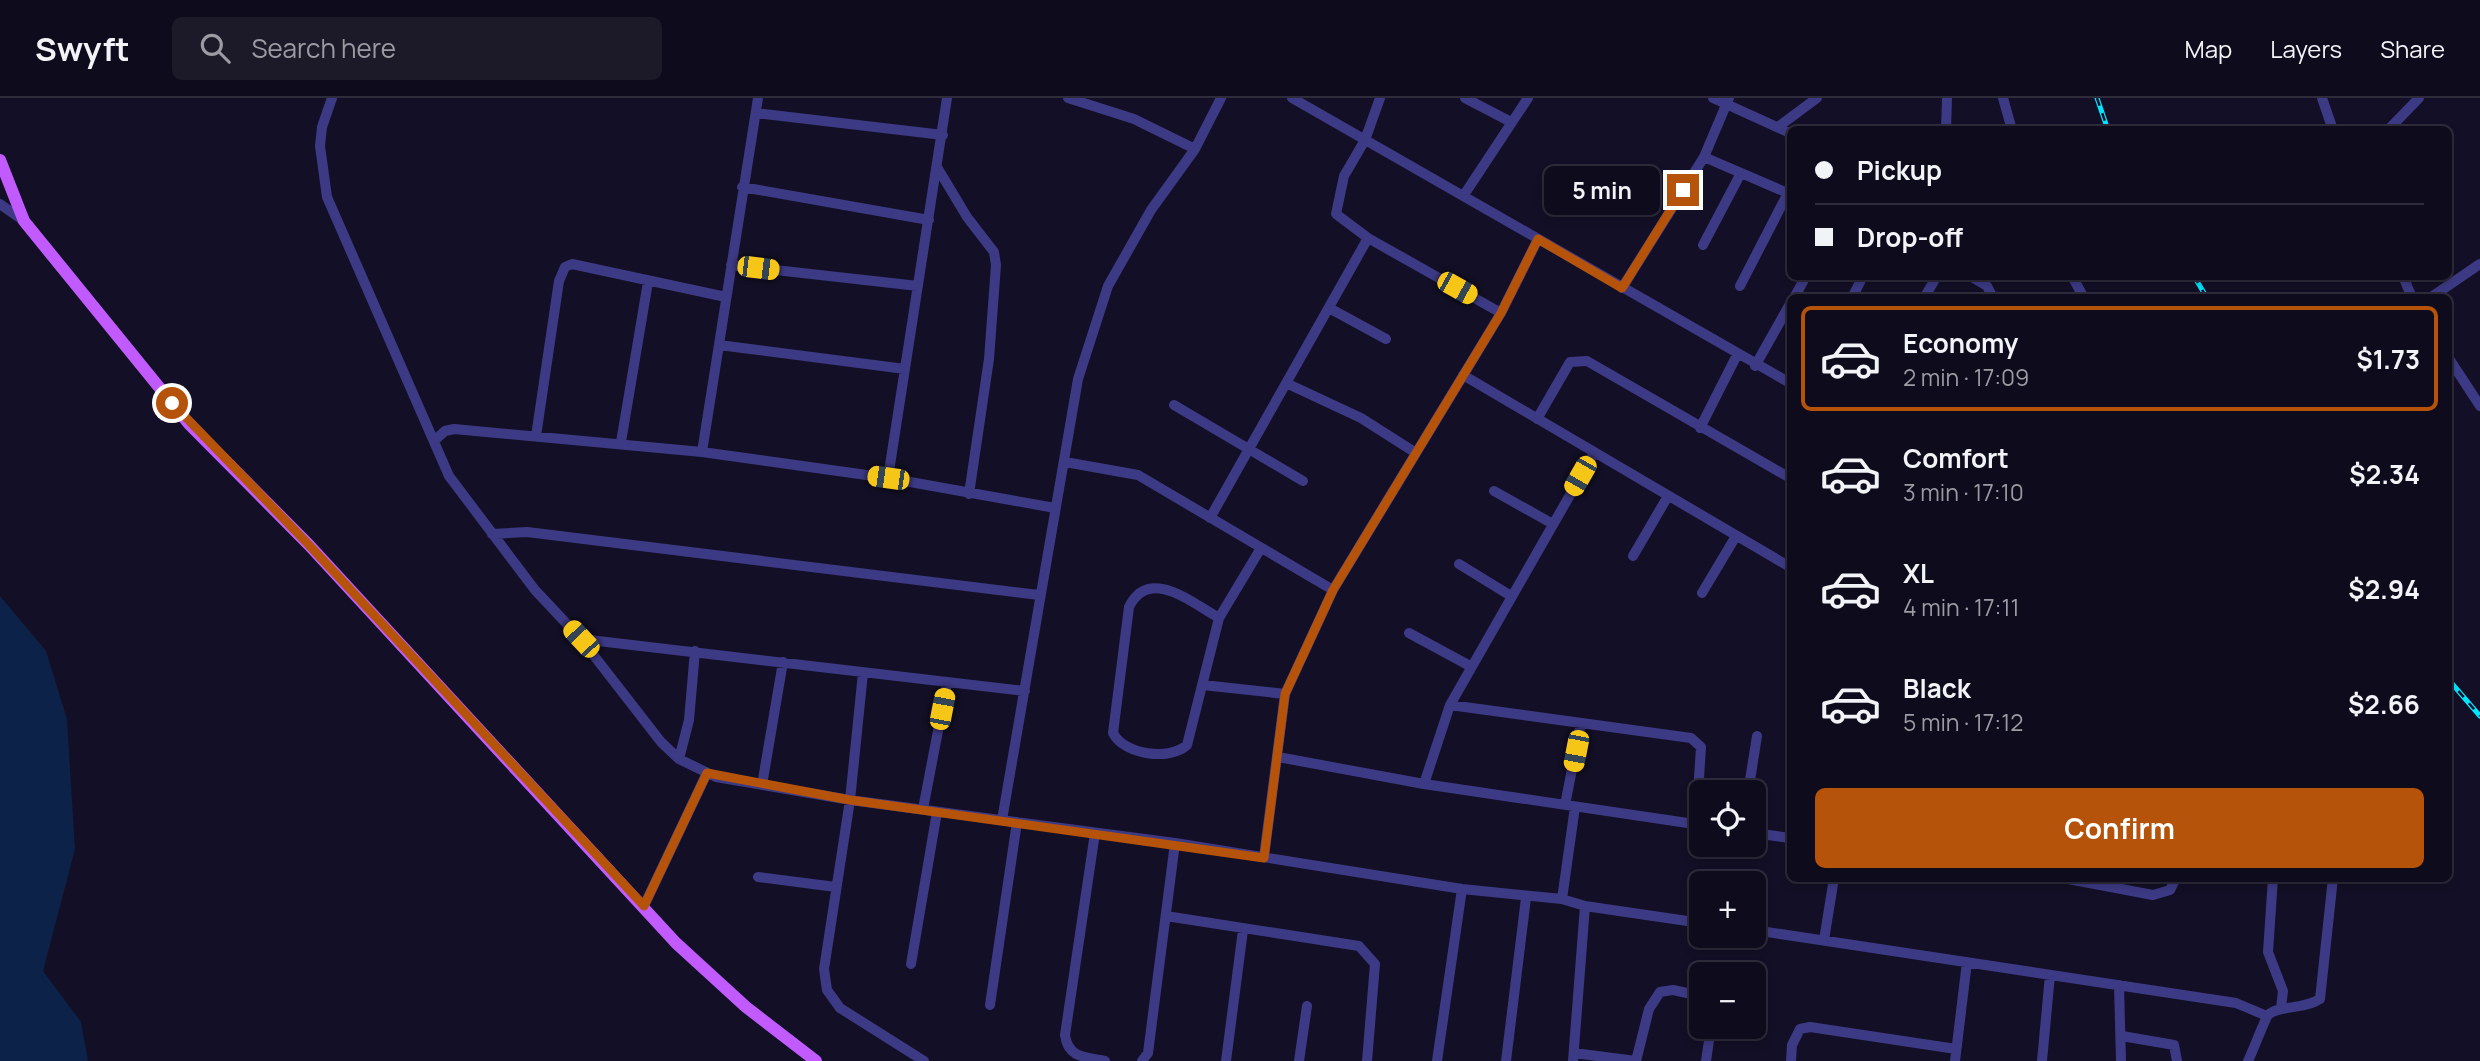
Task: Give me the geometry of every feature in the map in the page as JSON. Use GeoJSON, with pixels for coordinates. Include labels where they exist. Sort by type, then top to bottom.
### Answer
{"type":"FeatureCollection","features":[{"type":"Feature","properties":{"kind":"main road"},"geometry":{"type":"LineString","coordinates":[[0,160],[24,221],[189,424],[309,545],[676,943],[746,1007],[816,1061]]}},
{"type":"Feature","properties":{"kind":"street"},"geometry":{"type":"LineString","coordinates":[[332,98],[322,127],[320,146],[327,197],[372,306],[435,440],[449,476],[535,590],[581,639],[662,742],[680,758],[707,773],[850,800],[1017,821],[1526,898],[1562,899],[1585,906],[1689,921]]}},
{"type":"Feature","properties":{"kind":"street"},"geometry":{"type":"LineString","coordinates":[[702,452],[758,98]]}},
{"type":"Feature","properties":{"kind":"street"},"geometry":{"type":"LineString","coordinates":[[888,478],[947,98]]}},
{"type":"Feature","properties":{"kind":"street"},"geometry":{"type":"LineString","coordinates":[[1002,820],[1039,595],[1078,379],[1089,338],[1108,286],[1151,210],[1195,149],[1221,98]]}},
{"type":"Feature","properties":{"kind":"street"},"geometry":{"type":"LineString","coordinates":[[1292,98],[1464,195],[1755,366],[1787,382]]}},
{"type":"Feature","properties":{"kind":"street"},"geometry":{"type":"LineString","coordinates":[[1380,98],[1365,140],[1344,176],[1336,214],[1368,239],[1501,313]]}},
{"type":"Feature","properties":{"kind":"street"},"geometry":{"type":"LineString","coordinates":[[1465,98],[1510,122]]}},
{"type":"Feature","properties":{"kind":"street"},"geometry":{"type":"LineString","coordinates":[[1464,195],[1528,98]]}},
{"type":"Feature","properties":{"kind":"street"},"geometry":{"type":"LineString","coordinates":[[1713,98],[1728,101],[1787,132]]}},
{"type":"Feature","properties":{"kind":"street"},"geometry":{"type":"LineString","coordinates":[[1778,127],[1817,98]]}},
{"type":"Feature","properties":{"kind":"street"},"geometry":{"type":"LineString","coordinates":[[1946,126],[1947,98]]}},
{"type":"Feature","properties":{"kind":"street"},"geometry":{"type":"LineString","coordinates":[[2003,98],[2010,126]]}},
{"type":"Feature","properties":{"kind":"street"},"geometry":{"type":"LineString","coordinates":[[2322,98],[2332,126]]}},
{"type":"Feature","properties":{"kind":"street"},"geometry":{"type":"LineString","coordinates":[[2392,126],[2419,98]]}},
{"type":"Feature","properties":{"kind":"street"},"geometry":{"type":"LineString","coordinates":[[1072,99],[1134,119],[1195,149]]}},
{"type":"Feature","properties":{"kind":"street"},"geometry":{"type":"LineString","coordinates":[[1622,288],[1703,157],[1728,101]]}},
{"type":"Feature","properties":{"kind":"street"},"geometry":{"type":"LineString","coordinates":[[756,113],[943,135]]}},
{"type":"Feature","properties":{"kind":"street"},"geometry":{"type":"LineString","coordinates":[[1703,157],[1787,193]]}},
{"type":"Feature","properties":{"kind":"street"},"geometry":{"type":"LineString","coordinates":[[937,167],[967,217],[994,252],[996,265],[989,359],[969,494]]}},
{"type":"Feature","properties":{"kind":"street"},"geometry":{"type":"LineString","coordinates":[[1703,245],[1741,173]]}},
{"type":"Feature","properties":{"kind":"street"},"geometry":{"type":"LineString","coordinates":[[743,187],[929,220]]}},
{"type":"Feature","properties":{"kind":"street"},"geometry":{"type":"LineString","coordinates":[[1740,286],[1787,198]]}},
{"type":"Feature","properties":{"kind":"street"},"geometry":{"type":"LineString","coordinates":[[0,204],[24,221]]}},
{"type":"Feature","properties":{"kind":"street"},"geometry":{"type":"LineString","coordinates":[[1210,518],[1368,239]]}},
{"type":"Feature","properties":{"kind":"street"},"geometry":{"type":"LineString","coordinates":[[1264,858],[1285,694],[1333,590],[1501,313],[1538,239]]}},
{"type":"Feature","properties":{"kind":"street"},"geometry":{"type":"LineString","coordinates":[[536,436],[562,270],[572,264],[726,297]]}},
{"type":"Feature","properties":{"kind":"street"},"geometry":{"type":"LineString","coordinates":[[2436,294],[2480,264]]}},
{"type":"Feature","properties":{"kind":"street"},"geometry":{"type":"LineString","coordinates":[[731,265],[918,286]]}},
{"type":"Feature","properties":{"kind":"street"},"geometry":{"type":"LineString","coordinates":[[1977,280],[1987,286],[1991,294]]}},
{"type":"Feature","properties":{"kind":"street"},"geometry":{"type":"LineString","coordinates":[[621,442],[648,282]]}},
{"type":"Feature","properties":{"kind":"street"},"geometry":{"type":"LineString","coordinates":[[1329,308],[1386,339]]}},
{"type":"Feature","properties":{"kind":"street"},"geometry":{"type":"LineString","coordinates":[[1755,366],[1787,309]]}},
{"type":"Feature","properties":{"kind":"street"},"geometry":{"type":"LineString","coordinates":[[719,345],[905,369]]}},
{"type":"Feature","properties":{"kind":"street"},"geometry":{"type":"LineString","coordinates":[[1700,428],[1737,355]]}},
{"type":"Feature","properties":{"kind":"street"},"geometry":{"type":"LineString","coordinates":[[1537,419],[1570,362],[1580,360],[1787,476]]}},
{"type":"Feature","properties":{"kind":"street"},"geometry":{"type":"LineString","coordinates":[[2452,362],[2480,406]]}},
{"type":"Feature","properties":{"kind":"street"},"geometry":{"type":"LineString","coordinates":[[1463,375],[1787,565]]}},
{"type":"Feature","properties":{"kind":"street"},"geometry":{"type":"LineString","coordinates":[[1286,383],[1361,418],[1416,453]]}},
{"type":"Feature","properties":{"kind":"street"},"geometry":{"type":"LineString","coordinates":[[1174,405],[1303,481]]}},
{"type":"Feature","properties":{"kind":"street"},"geometry":{"type":"LineString","coordinates":[[435,440],[445,431],[454,429],[621,442],[888,478],[1055,508]]}},
{"type":"Feature","properties":{"kind":"street"},"geometry":{"type":"LineString","coordinates":[[1424,784],[1450,705],[1470,666],[1594,453]]}},
{"type":"Feature","properties":{"kind":"street"},"geometry":{"type":"LineString","coordinates":[[1065,462],[1138,475],[1333,590]]}},
{"type":"Feature","properties":{"kind":"street"},"geometry":{"type":"LineString","coordinates":[[1494,491],[1553,524]]}},
{"type":"Feature","properties":{"kind":"street"},"geometry":{"type":"LineString","coordinates":[[1633,556],[1668,496]]}},
{"type":"Feature","properties":{"kind":"street"},"geometry":{"type":"LineString","coordinates":[[492,534],[527,532],[1039,595]]}},
{"type":"Feature","properties":{"kind":"street"},"geometry":{"type":"LineString","coordinates":[[1702,593],[1736,536]]}},
{"type":"Feature","properties":{"kind":"street"},"geometry":{"type":"LineString","coordinates":[[1219,618],[1161,587],[1147,587],[1136,593],[1129,607],[1113,733],[1124,747],[1170,754],[1181,751],[1187,745],[1219,618],[1261,548]]}},
{"type":"Feature","properties":{"kind":"street"},"geometry":{"type":"LineString","coordinates":[[1459,564],[1511,596]]}},
{"type":"Feature","properties":{"kind":"street"},"geometry":{"type":"LineString","coordinates":[[1409,634],[1470,666]]}},
{"type":"Feature","properties":{"kind":"street"},"geometry":{"type":"LineString","coordinates":[[581,639],[947,684],[1025,691]]}},
{"type":"Feature","properties":{"kind":"street"},"geometry":{"type":"LineString","coordinates":[[680,758],[689,720],[695,651]]}},
{"type":"Feature","properties":{"kind":"street"},"geometry":{"type":"LineString","coordinates":[[762,785],[783,662]]}},
{"type":"Feature","properties":{"kind":"street"},"geometry":{"type":"LineString","coordinates":[[863,673],[850,800],[824,969],[827,990],[849,1017],[924,1061]]}},
{"type":"Feature","properties":{"kind":"street"},"geometry":{"type":"LineString","coordinates":[[923,809],[947,684]]}},
{"type":"Feature","properties":{"kind":"street"},"geometry":{"type":"LineString","coordinates":[[1203,685],[1285,694]]}},
{"type":"Feature","properties":{"kind":"street"},"geometry":{"type":"LineString","coordinates":[[1450,705],[1691,738],[1700,747],[1699,780]]}},
{"type":"Feature","properties":{"kind":"street"},"geometry":{"type":"LineString","coordinates":[[1562,899],[1581,723]]}},
{"type":"Feature","properties":{"kind":"street"},"geometry":{"type":"LineString","coordinates":[[1750,780],[1757,736]]}},
{"type":"Feature","properties":{"kind":"street"},"geometry":{"type":"LineString","coordinates":[[1278,757],[1424,784],[1689,824]]}},
{"type":"Feature","properties":{"kind":"street"},"geometry":{"type":"LineString","coordinates":[[644,906],[707,773]]}},
{"type":"Feature","properties":{"kind":"street"},"geometry":{"type":"LineString","coordinates":[[911,964],[937,812]]}},
{"type":"Feature","properties":{"kind":"street"},"geometry":{"type":"LineString","coordinates":[[990,1005],[1017,821]]}},
{"type":"Feature","properties":{"kind":"street"},"geometry":{"type":"LineString","coordinates":[[1095,833],[1065,1035],[1068,1050],[1075,1055],[1105,1061]]}},
{"type":"Feature","properties":{"kind":"street"},"geometry":{"type":"LineString","coordinates":[[1766,835],[1787,838]]}},
{"type":"Feature","properties":{"kind":"street"},"geometry":{"type":"LineString","coordinates":[[1142,1061],[1148,1053],[1175,844]]}},
{"type":"Feature","properties":{"kind":"street"},"geometry":{"type":"LineString","coordinates":[[758,877],[836,887]]}},
{"type":"Feature","properties":{"kind":"street"},"geometry":{"type":"LineString","coordinates":[[1824,940],[1833,882]]}},
{"type":"Feature","properties":{"kind":"street"},"geometry":{"type":"LineString","coordinates":[[2084,882],[2153,895],[2170,890],[2174,882]]}},
{"type":"Feature","properties":{"kind":"street"},"geometry":{"type":"LineString","coordinates":[[2273,882],[2268,953],[2283,991],[2281,1008]]}},
{"type":"Feature","properties":{"kind":"street"},"geometry":{"type":"LineString","coordinates":[[2248,1061],[2267,1016],[2281,1008],[2299,1009],[2320,999],[2333,882]]}},
{"type":"Feature","properties":{"kind":"street"},"geometry":{"type":"LineString","coordinates":[[1437,1061],[1462,889]]}},
{"type":"Feature","properties":{"kind":"street"},"geometry":{"type":"LineString","coordinates":[[1506,1061],[1526,898]]}},
{"type":"Feature","properties":{"kind":"street"},"geometry":{"type":"LineString","coordinates":[[1585,906],[1574,1057],[1636,1061],[1649,1009],[1660,992],[1673,990],[1689,993]]}},
{"type":"Feature","properties":{"kind":"street"},"geometry":{"type":"LineString","coordinates":[[1166,916],[1359,946],[1375,964],[1367,1061]]}},
{"type":"Feature","properties":{"kind":"street"},"geometry":{"type":"LineString","coordinates":[[1226,1061],[1243,930]]}},
{"type":"Feature","properties":{"kind":"street"},"geometry":{"type":"LineString","coordinates":[[1766,932],[2236,1003],[2267,1016]]}},
{"type":"Feature","properties":{"kind":"street"},"geometry":{"type":"LineString","coordinates":[[1955,1061],[1967,962]]}},
{"type":"Feature","properties":{"kind":"street"},"geometry":{"type":"LineString","coordinates":[[2042,1061],[2050,975]]}},
{"type":"Feature","properties":{"kind":"street"},"geometry":{"type":"LineString","coordinates":[[2119,985],[2122,1036],[2120,1061]]}},
{"type":"Feature","properties":{"kind":"street"},"geometry":{"type":"LineString","coordinates":[[1299,1061],[1307,1006]]}},
{"type":"Feature","properties":{"kind":"street"},"geometry":{"type":"LineString","coordinates":[[1791,1061],[1796,1035],[1800,1029],[1810,1027],[1956,1049]]}},
{"type":"Feature","properties":{"kind":"street"},"geometry":{"type":"LineString","coordinates":[[2122,1036],[2174,1045],[2177,1061]]}},
{"type":"Feature","properties":{"kind":"street"},"geometry":{"type":"LineString","coordinates":[[1706,1061],[1709,1039]]}},
{"type":"Feature","properties":{"kind":"water"},"geometry":{"type":"Polygon","coordinates":[[[0,596],[46,651],[67,719],[75,849],[43,971],[81,1022],[88,1061],[0,1061],[0,596]]]}},
{"type":"Feature","properties":{"kind":"railway"},"geometry":{"type":"LineString","coordinates":[[2097,98],[2107,126]]}},
{"type":"Feature","properties":{"kind":"railway"},"geometry":{"type":"LineString","coordinates":[[2196,280],[2205,294]]}},
{"type":"Feature","properties":{"kind":"railway"},"geometry":{"type":"LineString","coordinates":[[2452,684],[2480,716]]}},
{"type":"Feature","properties":{"kind":"route"},"geometry":{"type":"LineString","coordinates":[[172,403],[189,424],[309,545],[644,906],[657,872],[707,773],[716,777],[850,800],[1017,821],[1264,858],[1285,694],[1333,590],[1501,313],[1538,239],[1622,288],[1683,190]]}}]}
